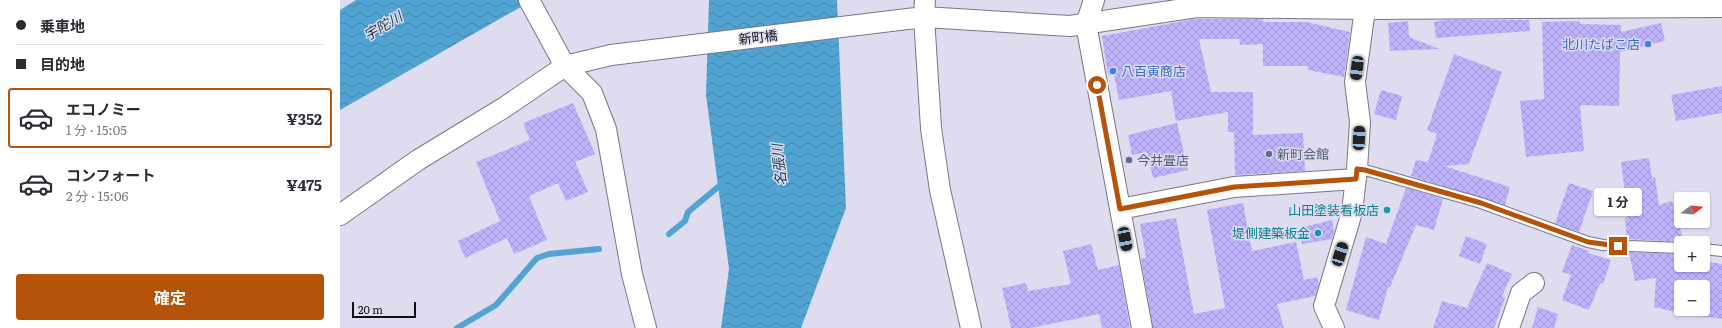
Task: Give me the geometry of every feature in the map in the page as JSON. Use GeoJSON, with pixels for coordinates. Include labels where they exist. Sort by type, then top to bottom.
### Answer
{"type":"FeatureCollection","features":[{"type":"Feature","properties":{"kind":"street"},"geometry":{"type":"LineString","coordinates":[[529,0],[555,46],[564,66],[592,93],[606,129],[632,274],[646,328]]}},
{"type":"Feature","properties":{"kind":"street"},"geometry":{"type":"LineString","coordinates":[[1094,0],[1086,24],[1142,328]]}},
{"type":"Feature","properties":{"kind":"street","name":"新町橋"},"geometry":{"type":"LineString","coordinates":[[564,66],[611,55],[918,12],[1070,26],[1197,7],[1365,9],[1722,8]]}},
{"type":"Feature","properties":{"kind":"street"},"geometry":{"type":"LineString","coordinates":[[1334,328],[1324,306],[1352,212],[1357,174],[1360,122],[1355,82],[1365,9]]}},
{"type":"Feature","properties":{"kind":"street"},"geometry":{"type":"LineString","coordinates":[[918,12],[931,128],[940,190],[971,328]]}},
{"type":"Feature","properties":{"kind":"street"},"geometry":{"type":"LineString","coordinates":[[340,215],[418,160],[505,107],[564,66]]}},
{"type":"Feature","properties":{"kind":"street"},"geometry":{"type":"LineString","coordinates":[[1120,209],[1234,187],[1357,174]]}},
{"type":"Feature","properties":{"kind":"street"},"geometry":{"type":"LineString","coordinates":[[1510,328],[1520,294],[1534,283]]}},
{"type":"Feature","properties":{"kind":"lane"},"geometry":{"type":"LineString","coordinates":[[1357,174],[1365,170],[1417,184],[1474,201],[1588,242],[1603,245],[1674,248]]}},
{"type":"Feature","properties":{"kind":"lane"},"geometry":{"type":"LineString","coordinates":[[1710,250],[1722,251]]}},
{"type":"Feature","properties":{"kind":"water","name":"宇陀川"},"geometry":{"type":"Polygon","coordinates":[[[356,0],[533,0],[340,110],[340,10],[356,0]]]}},
{"type":"Feature","properties":{"kind":"water","name":"名張川"},"geometry":{"type":"Polygon","coordinates":[[[709,0],[837,0],[846,208],[801,328],[721,328],[729,269],[706,95],[709,0]]]}},
{"type":"Feature","properties":{"kind":"building"},"geometry":{"type":"Polygon","coordinates":[[[1195,19],[1263,19],[1263,22],[1306,22],[1350,32],[1344,77],[1308,70],[1308,66],[1263,66],[1263,44],[1240,45],[1239,39],[1199,39],[1211,92],[1253,92],[1253,135],[1303,133],[1305,171],[1235,175],[1234,132],[1228,132],[1228,112],[1176,121],[1171,91],[1119,100],[1114,74],[1108,75],[1102,36],[1195,19]]]}},
{"type":"Feature","properties":{"kind":"building"},"geometry":{"type":"Polygon","coordinates":[[[1444,20],[1529,20],[1530,31],[1436,38],[1434,22],[1444,20]]]}},
{"type":"Feature","properties":{"kind":"building"},"geometry":{"type":"Polygon","coordinates":[[[1408,21],[1409,37],[1439,49],[1390,51],[1388,23],[1408,21]]]}},
{"type":"Feature","properties":{"kind":"building"},"geometry":{"type":"Polygon","coordinates":[[[1579,21],[1580,24],[1621,25],[1621,32],[1661,23],[1665,41],[1620,52],[1619,106],[1580,105],[1584,151],[1526,157],[1520,101],[1544,99],[1542,22],[1579,21]]]}},
{"type":"Feature","properties":{"kind":"building"},"geometry":{"type":"Polygon","coordinates":[[[1454,54],[1502,72],[1469,164],[1444,166],[1510,187],[1505,205],[1411,176],[1416,160],[1428,162],[1437,134],[1427,130],[1454,54]]]}},
{"type":"Feature","properties":{"kind":"building"},"geometry":{"type":"Polygon","coordinates":[[[1722,86],[1722,113],[1676,121],[1671,95],[1722,86]]]}},
{"type":"Feature","properties":{"kind":"building"},"geometry":{"type":"Polygon","coordinates":[[[1381,90],[1402,96],[1396,120],[1374,114],[1381,90]]]}},
{"type":"Feature","properties":{"kind":"building"},"geometry":{"type":"Polygon","coordinates":[[[573,103],[595,154],[575,162],[588,192],[566,201],[558,183],[529,196],[547,240],[514,254],[507,238],[465,258],[458,241],[500,221],[476,162],[530,140],[523,123],[573,103]]]}},
{"type":"Feature","properties":{"kind":"building"},"geometry":{"type":"Polygon","coordinates":[[[1177,123],[1188,170],[1153,178],[1147,152],[1132,155],[1128,135],[1177,123]]]}},
{"type":"Feature","properties":{"kind":"building"},"geometry":{"type":"Polygon","coordinates":[[[1649,158],[1652,178],[1655,177],[1659,205],[1672,201],[1674,208],[1674,228],[1680,228],[1682,236],[1674,236],[1674,241],[1627,239],[1625,218],[1628,217],[1621,162],[1649,158]]]}},
{"type":"Feature","properties":{"kind":"building"},"geometry":{"type":"Polygon","coordinates":[[[1569,183],[1593,191],[1579,232],[1555,223],[1569,183]]]}},
{"type":"Feature","properties":{"kind":"building"},"geometry":{"type":"Polygon","coordinates":[[[1406,188],[1443,199],[1434,230],[1416,225],[1390,287],[1388,287],[1379,320],[1346,310],[1366,237],[1386,244],[1406,188]]]}},
{"type":"Feature","properties":{"kind":"building"},"geometry":{"type":"Polygon","coordinates":[[[1243,203],[1252,251],[1296,242],[1304,280],[1317,277],[1319,284],[1315,296],[1277,304],[1284,328],[1153,328],[1141,259],[1146,258],[1140,224],[1176,218],[1194,314],[1225,308],[1207,210],[1243,203]]]}},
{"type":"Feature","properties":{"kind":"building","name":"堤側建築板金"},"geometry":{"type":"Polygon","coordinates":[[[1332,220],[1334,231],[1332,239],[1302,244],[1299,228],[1332,220]]]}},
{"type":"Feature","properties":{"kind":"building"},"geometry":{"type":"Polygon","coordinates":[[[1466,236],[1487,244],[1480,264],[1459,256],[1466,236]]]}},
{"type":"Feature","properties":{"kind":"building"},"geometry":{"type":"Polygon","coordinates":[[[1091,244],[1098,270],[1119,265],[1130,328],[1102,328],[1099,314],[1031,328],[1011,328],[1002,288],[1026,283],[1028,291],[1071,284],[1063,251],[1091,244]]]}},
{"type":"Feature","properties":{"kind":"building"},"geometry":{"type":"Polygon","coordinates":[[[1572,245],[1589,251],[1588,253],[1611,260],[1603,284],[1600,283],[1589,310],[1562,300],[1571,275],[1562,272],[1572,245]]]}},
{"type":"Feature","properties":{"kind":"building"},"geometry":{"type":"Polygon","coordinates":[[[1629,252],[1674,254],[1674,272],[1710,272],[1710,262],[1722,264],[1722,319],[1702,316],[1710,316],[1710,280],[1674,280],[1674,312],[1654,307],[1656,278],[1635,281],[1629,252]]]}},
{"type":"Feature","properties":{"kind":"building"},"geometry":{"type":"Polygon","coordinates":[[[1487,263],[1512,274],[1502,296],[1505,298],[1494,328],[1433,328],[1442,301],[1467,308],[1487,263]]]}},
{"type":"Feature","properties":{"kind":"building"},"geometry":{"type":"Polygon","coordinates":[[[1538,307],[1558,314],[1554,328],[1532,328],[1538,307]]]}},
{"type":"Feature","properties":{"kind":"waterway"},"geometry":{"type":"LineString","coordinates":[[669,234],[685,221],[688,212],[724,182]]}},
{"type":"Feature","properties":{"kind":"waterway"},"geometry":{"type":"LineString","coordinates":[[457,328],[496,305],[537,258],[549,254],[599,249]]}},
{"type":"Feature","properties":{"kind":"place","name":"北川たばこ店"},"geometry":{"type":"Point","coordinates":[1648,44]}},
{"type":"Feature","properties":{"kind":"place","name":"八百寅商店"},"geometry":{"type":"Point","coordinates":[1113,71]}},
{"type":"Feature","properties":{"kind":"place","name":"新町会館"},"geometry":{"type":"Point","coordinates":[1269,154]}},
{"type":"Feature","properties":{"kind":"place","name":"今井畳店"},"geometry":{"type":"Point","coordinates":[1129,160]}},
{"type":"Feature","properties":{"kind":"place","name":"山田塗装看板店"},"geometry":{"type":"Point","coordinates":[1387,210]}},
{"type":"Feature","properties":{"kind":"place","name":"堤側建築板金"},"geometry":{"type":"Point","coordinates":[1318,233]}},
{"type":"Feature","properties":{"kind":"route"},"geometry":{"type":"LineString","coordinates":[[1097,85],[1120,209],[1206,191],[1234,187],[1356,179],[1357,169],[1424,186],[1481,203],[1588,242],[1618,246]]}}]}
